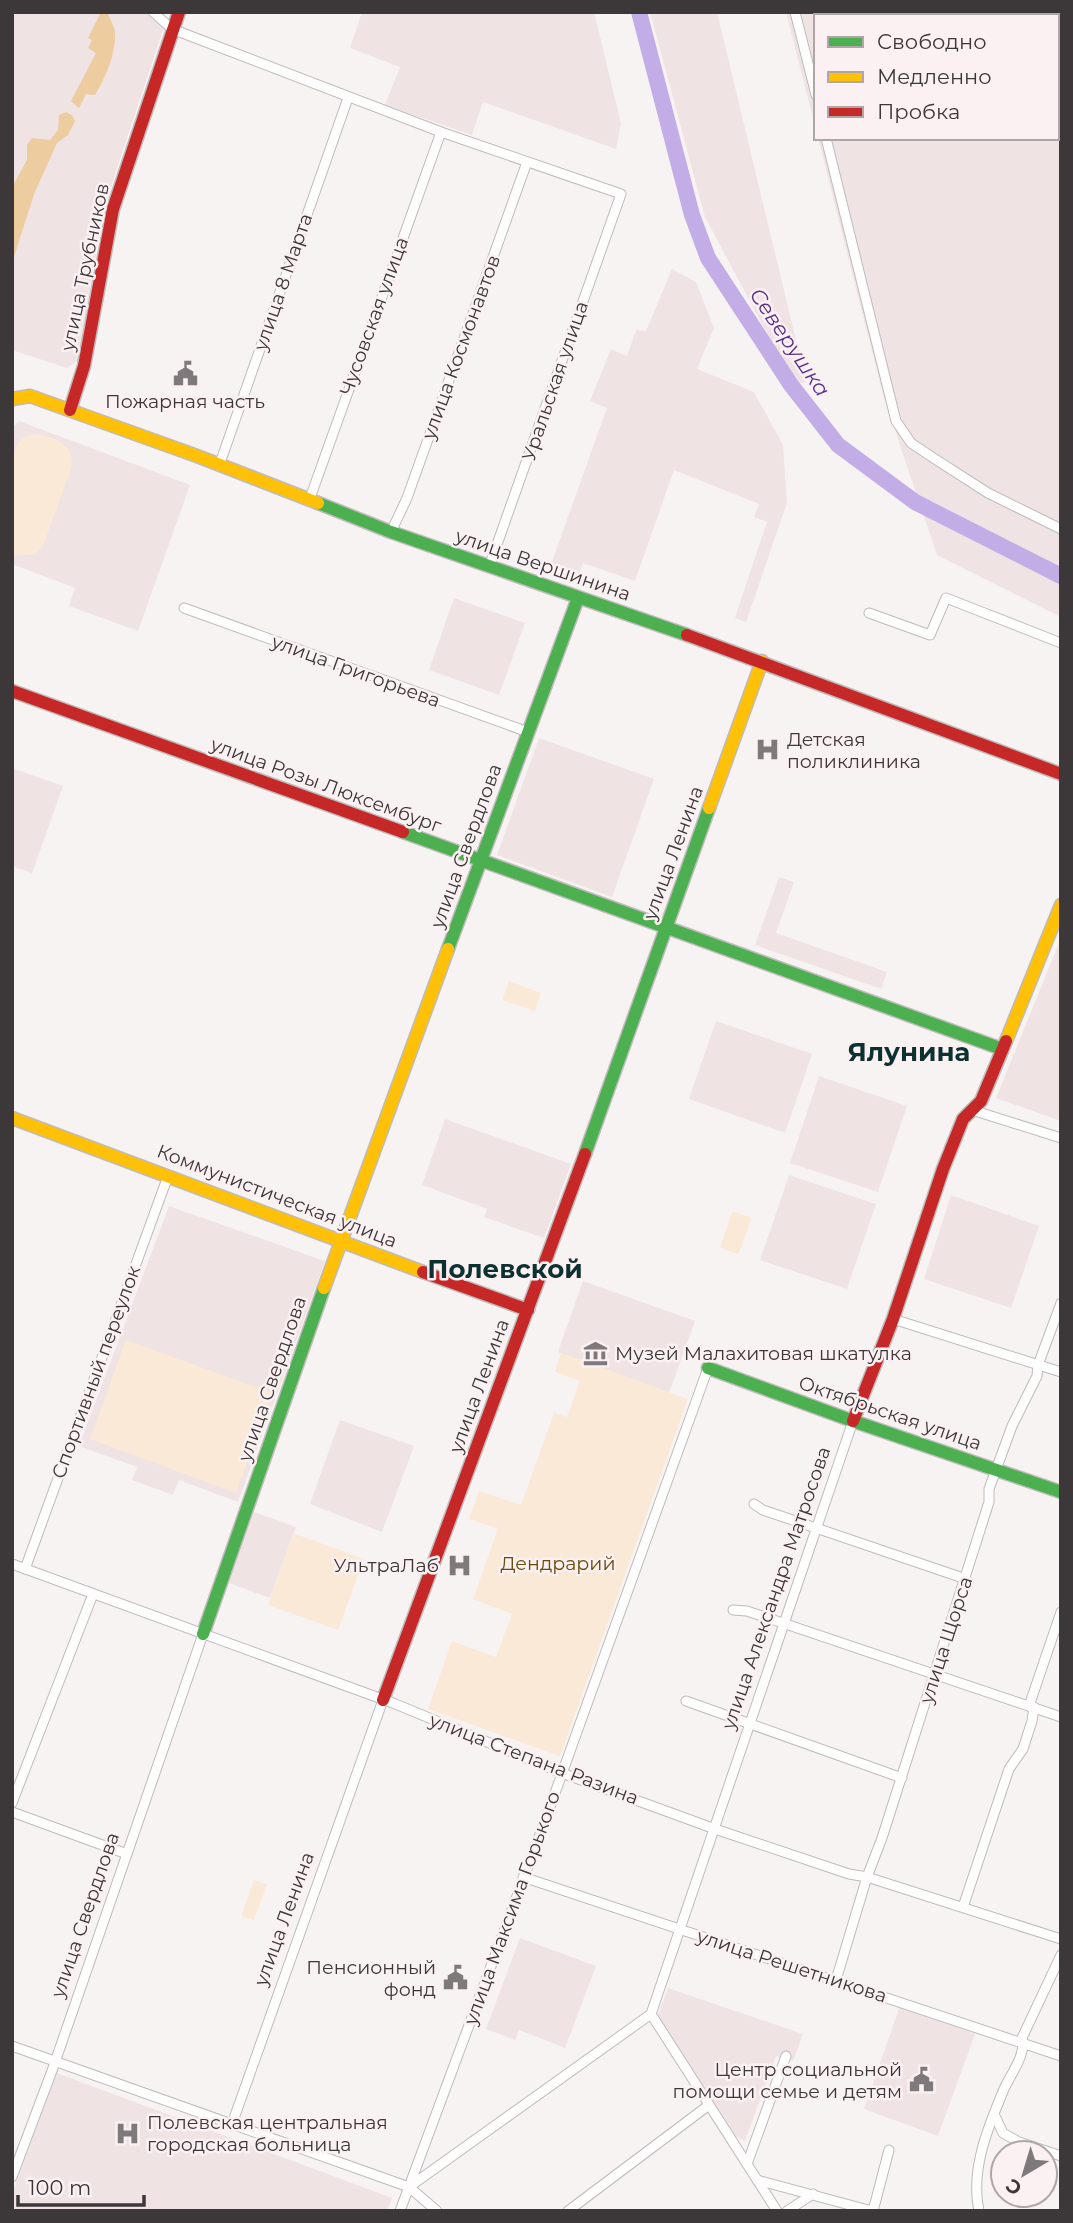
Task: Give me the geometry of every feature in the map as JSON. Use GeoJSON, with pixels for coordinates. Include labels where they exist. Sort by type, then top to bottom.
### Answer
{"type":"FeatureCollection","features":[{"type":"Feature","properties":{"kind":"street"},"geometry":{"type":"LineString","coordinates":[[153,12],[172,29],[348,98],[527,162]]}},
{"type":"Feature","properties":{"kind":"street","name":"улица Трубников"},"geometry":{"type":"LineString","coordinates":[[70,411],[84,366],[113,209],[179,12]]}},
{"type":"Feature","properties":{"kind":"street"},"geometry":{"type":"LineString","coordinates":[[795,12],[814,87]]}},
{"type":"Feature","properties":{"kind":"street","name":"улица 8 Марта"},"geometry":{"type":"LineString","coordinates":[[219,466],[348,98]]}},
{"type":"Feature","properties":{"kind":"street","name":"Чусовская улица"},"geometry":{"type":"LineString","coordinates":[[309,501],[441,132]]}},
{"type":"Feature","properties":{"kind":"street"},"geometry":{"type":"LineString","coordinates":[[826,140],[896,421],[911,443],[935,459],[988,493],[1061,529]]}},
{"type":"Feature","properties":{"kind":"street","name":"Уральская улица"},"geometry":{"type":"LineString","coordinates":[[489,567],[621,194],[527,162]]}},
{"type":"Feature","properties":{"kind":"street","name":"улица Космонавтов"},"geometry":{"type":"LineString","coordinates":[[391,532],[407,498],[527,162]]}},
{"type":"Feature","properties":{"kind":"street","name":"улица Вершинина"},"geometry":{"type":"LineString","coordinates":[[12,399],[30,396],[391,532],[762,661],[1061,775]]}},
{"type":"Feature","properties":{"kind":"street","name":"улица Свердлова"},"geometry":{"type":"LineString","coordinates":[[12,2177],[55,2061],[340,1242],[578,597]]}},
{"type":"Feature","properties":{"kind":"street"},"geometry":{"type":"LineString","coordinates":[[869,613],[930,635],[946,598],[1061,643]]}},
{"type":"Feature","properties":{"kind":"street","name":"улица Григорьева"},"geometry":{"type":"LineString","coordinates":[[184,608],[528,732]]}},
{"type":"Feature","properties":{"kind":"street","name":"улица Ленина"},"geometry":{"type":"LineString","coordinates":[[232,2124],[383,1700],[528,1310],[762,661]]}},
{"type":"Feature","properties":{"kind":"street","name":"улица Розы Люксембург"},"geometry":{"type":"LineString","coordinates":[[12,691],[1002,1049]]}},
{"type":"Feature","properties":{"kind":"street","name":"улица Александра Матросова"},"geometry":{"type":"LineString","coordinates":[[651,2014],[853,1421],[893,1319],[943,1169],[963,1119],[981,1101],[1061,905]]}},
{"type":"Feature","properties":{"kind":"street"},"geometry":{"type":"LineString","coordinates":[[972,1110],[1061,1138]]}},
{"type":"Feature","properties":{"kind":"street","name":"Коммунистическая улица"},"geometry":{"type":"LineString","coordinates":[[12,1118],[528,1310]]}},
{"type":"Feature","properties":{"kind":"street","name":"Спортивный переулок"},"geometry":{"type":"LineString","coordinates":[[25,1569],[168,1176]]}},
{"type":"Feature","properties":{"kind":"street","name":"улица Щорса"},"geometry":{"type":"LineString","coordinates":[[836,1979],[966,1579],[989,1502],[989,1489],[1012,1426],[1037,1376],[1038,1365],[1061,1303]]}},
{"type":"Feature","properties":{"kind":"street"},"geometry":{"type":"LineString","coordinates":[[893,1319],[1061,1372]]}},
{"type":"Feature","properties":{"kind":"street","name":"Октябрьская улица"},"geometry":{"type":"LineString","coordinates":[[708,1368],[1061,1492]]}},
{"type":"Feature","properties":{"kind":"street","name":"улица Максима Горького"},"geometry":{"type":"LineString","coordinates":[[400,2211],[708,1368]]}},
{"type":"Feature","properties":{"kind":"street"},"geometry":{"type":"LineString","coordinates":[[754,1504],[763,1510],[966,1579]]}},
{"type":"Feature","properties":{"kind":"street","name":"улица Степана Разина"},"geometry":{"type":"LineString","coordinates":[[12,1564],[383,1700],[562,1773],[715,1829],[849,1874],[867,1877],[1061,1939]]}},
{"type":"Feature","properties":{"kind":"street"},"geometry":{"type":"LineString","coordinates":[[12,1803],[93,1594]]}},
{"type":"Feature","properties":{"kind":"street"},"geometry":{"type":"LineString","coordinates":[[733,1610],[747,1611],[1061,1717]]}},
{"type":"Feature","properties":{"kind":"street"},"geometry":{"type":"LineString","coordinates":[[963,1907],[1009,1769],[1023,1749],[1032,1721],[1031,1707],[1061,1612]]}},
{"type":"Feature","properties":{"kind":"street"},"geometry":{"type":"LineString","coordinates":[[686,1701],[902,1778]]}},
{"type":"Feature","properties":{"kind":"street"},"geometry":{"type":"LineString","coordinates":[[12,1812],[127,1854]]}},
{"type":"Feature","properties":{"kind":"street","name":"улица Решетникова"},"geometry":{"type":"LineString","coordinates":[[523,1877],[1061,2056]]}},
{"type":"Feature","properties":{"kind":"street"},"geometry":{"type":"LineString","coordinates":[[979,2211],[975,2177],[983,2147],[1023,2044],[1021,2038],[1061,1955]]}},
{"type":"Feature","properties":{"kind":"street"},"geometry":{"type":"LineString","coordinates":[[409,2187],[651,2014],[777,2211]]}},
{"type":"Feature","properties":{"kind":"street"},"geometry":{"type":"LineString","coordinates":[[12,2046],[409,2187],[437,2211]]}},
{"type":"Feature","properties":{"kind":"street"},"geometry":{"type":"LineString","coordinates":[[747,2164],[786,2056]]}},
{"type":"Feature","properties":{"kind":"street"},"geometry":{"type":"LineString","coordinates":[[568,2211],[709,2105]]}},
{"type":"Feature","properties":{"kind":"street"},"geometry":{"type":"LineString","coordinates":[[995,2116],[1003,2133],[1019,2142],[1061,2156]]}},
{"type":"Feature","properties":{"kind":"street"},"geometry":{"type":"LineString","coordinates":[[757,2180],[873,2211],[889,2150]]}},
{"type":"Feature","properties":{"kind":"street"},"geometry":{"type":"LineString","coordinates":[[787,2211],[813,2194]]}},
{"type":"Feature","properties":{"kind":"shaded area"},"geometry":{"type":"Polygon","coordinates":[[[12,12],[148,12],[164,27],[103,211],[79,360],[67,368],[12,350],[12,12]]]}},
{"type":"Feature","properties":{"kind":"shaded area"},"geometry":{"type":"Polygon","coordinates":[[[101,12],[107,12],[113,26],[114,49],[106,74],[95,95],[86,94],[79,108],[71,101],[96,53],[88,48],[92,40],[88,38],[101,12]]]}},
{"type":"Feature","properties":{"kind":"shaded area"},"geometry":{"type":"Polygon","coordinates":[[[362,12],[594,12],[621,123],[616,149],[483,102],[472,135],[385,105],[400,67],[350,48],[362,12]]]}},
{"type":"Feature","properties":{"kind":"shaded area"},"geometry":{"type":"Polygon","coordinates":[[[650,12],[717,12],[806,382],[794,384],[705,217],[650,12]]]}},
{"type":"Feature","properties":{"kind":"shaded area"},"geometry":{"type":"Polygon","coordinates":[[[786,12],[1061,12],[1061,617],[937,555],[883,395],[819,140],[1059,140],[1059,14],[814,14],[814,122],[786,12]]]}},
{"type":"Feature","properties":{"kind":"shaded area"},"geometry":{"type":"Polygon","coordinates":[[[66,112],[72,115],[75,121],[68,135],[57,143],[34,194],[12,263],[12,187],[27,160],[27,145],[32,138],[50,140],[58,130],[59,115],[66,112]]]}},
{"type":"Feature","properties":{"kind":"shaded area"},"geometry":{"type":"Polygon","coordinates":[[[672,269],[696,282],[714,328],[697,369],[754,392],[783,445],[787,503],[746,622],[735,618],[767,522],[754,517],[759,504],[674,470],[635,581],[583,563],[579,573],[560,566],[557,573],[549,570],[607,408],[590,401],[611,349],[627,356],[636,330],[646,331],[672,269]]]}},
{"type":"Feature","properties":{"kind":"shaded area"},"geometry":{"type":"Polygon","coordinates":[[[19,421],[190,485],[138,631],[69,606],[75,588],[12,564],[12,428],[19,421]]]}},
{"type":"Feature","properties":{"kind":"shaded area"},"geometry":{"type":"Polygon","coordinates":[[[454,598],[525,623],[499,695],[429,670],[454,598]]]}},
{"type":"Feature","properties":{"kind":"shaded area"},"geometry":{"type":"Polygon","coordinates":[[[539,738],[654,779],[612,897],[497,855],[539,738]]]}},
{"type":"Feature","properties":{"kind":"shaded area"},"geometry":{"type":"Polygon","coordinates":[[[12,768],[63,786],[32,873],[12,866],[12,768]]]}},
{"type":"Feature","properties":{"kind":"shaded area"},"geometry":{"type":"Polygon","coordinates":[[[779,877],[794,882],[776,933],[887,972],[881,989],[755,945],[779,877]]]}},
{"type":"Feature","properties":{"kind":"shaded area"},"geometry":{"type":"Polygon","coordinates":[[[1061,938],[1061,1121],[996,1098],[1061,938]]]}},
{"type":"Feature","properties":{"kind":"shaded area"},"geometry":{"type":"Polygon","coordinates":[[[716,1021],[812,1054],[785,1133],[689,1099],[716,1021]]]}},
{"type":"Feature","properties":{"kind":"shaded area"},"geometry":{"type":"Polygon","coordinates":[[[819,1076],[907,1106],[878,1192],[790,1163],[819,1076]]]}},
{"type":"Feature","properties":{"kind":"shaded area"},"geometry":{"type":"Polygon","coordinates":[[[445,1119],[571,1164],[544,1238],[484,1217],[487,1209],[422,1185],[445,1119]]]}},
{"type":"Feature","properties":{"kind":"shaded area"},"geometry":{"type":"Polygon","coordinates":[[[789,1175],[876,1204],[847,1289],[760,1260],[789,1175]]]}},
{"type":"Feature","properties":{"kind":"shaded area"},"geometry":{"type":"Polygon","coordinates":[[[951,1195],[1039,1226],[1011,1308],[924,1279],[951,1195]]]}},
{"type":"Feature","properties":{"kind":"shaded area"},"geometry":{"type":"Polygon","coordinates":[[[169,1206],[325,1261],[238,1502],[179,1480],[173,1495],[132,1480],[137,1467],[79,1446],[169,1206]]]}},
{"type":"Feature","properties":{"kind":"shaded area"},"geometry":{"type":"Polygon","coordinates":[[[583,1281],[695,1321],[669,1393],[558,1352],[583,1281]]]}},
{"type":"Feature","properties":{"kind":"shaded area"},"geometry":{"type":"Polygon","coordinates":[[[340,1420],[414,1446],[382,1532],[310,1504],[340,1420]]]}},
{"type":"Feature","properties":{"kind":"shaded area"},"geometry":{"type":"Polygon","coordinates":[[[254,1512],[296,1527],[270,1598],[229,1583],[254,1512]]]}},
{"type":"Feature","properties":{"kind":"shaded area"},"geometry":{"type":"Polygon","coordinates":[[[520,1938],[596,1966],[565,2048],[519,2030],[515,2040],[486,2029],[520,1938]]]}},
{"type":"Feature","properties":{"kind":"shaded area"},"geometry":{"type":"Polygon","coordinates":[[[668,1988],[803,2034],[793,2061],[776,2056],[745,2141],[730,2133],[657,2018],[668,1988]]]}},
{"type":"Feature","properties":{"kind":"shaded area"},"geometry":{"type":"Polygon","coordinates":[[[900,2006],[975,2034],[938,2136],[864,2109],[900,2006]]]}},
{"type":"Feature","properties":{"kind":"shaded area","name":"Полевская центральная городская больница"},"geometry":{"type":"Polygon","coordinates":[[[57,2073],[392,2198],[387,2211],[12,2211],[12,2194],[57,2073]]]}},
{"type":"Feature","properties":{"kind":"green space"},"geometry":{"type":"Polygon","coordinates":[[[36,434],[62,443],[70,452],[72,466],[43,546],[36,554],[14,556],[11,500],[15,453],[21,440],[36,434]]]}},
{"type":"Feature","properties":{"kind":"green space"},"geometry":{"type":"Polygon","coordinates":[[[509,981],[541,993],[535,1011],[502,1000],[509,981]]]}},
{"type":"Feature","properties":{"kind":"green space"},"geometry":{"type":"Polygon","coordinates":[[[734,1212],[750,1217],[751,1220],[739,1253],[736,1254],[720,1247],[734,1212]]]}},
{"type":"Feature","properties":{"kind":"green space"},"geometry":{"type":"Polygon","coordinates":[[[126,1340],[272,1393],[236,1493],[90,1439],[126,1340]]]}},
{"type":"Feature","properties":{"kind":"green space","name":"Дендрарий"},"geometry":{"type":"Polygon","coordinates":[[[561,1353],[688,1399],[560,1756],[428,1709],[452,1641],[496,1657],[512,1614],[473,1599],[498,1529],[469,1519],[479,1491],[521,1505],[554,1413],[567,1417],[580,1381],[555,1372],[561,1353]]]}},
{"type":"Feature","properties":{"kind":"green space"},"geometry":{"type":"Polygon","coordinates":[[[293,1533],[364,1559],[338,1630],[268,1605],[293,1533]]]}},
{"type":"Feature","properties":{"kind":"green space"},"geometry":{"type":"Polygon","coordinates":[[[254,1880],[267,1884],[254,1920],[241,1916],[254,1880]]]}},
{"type":"Feature","properties":{"kind":"waterway","name":"Северушка"},"geometry":{"type":"LineString","coordinates":[[639,12],[692,215],[708,258],[791,385],[838,445],[915,502],[1061,576]]}},
{"type":"Feature","properties":{"kind":"traffic: fast"},"geometry":{"type":"LineString","coordinates":[[318,503],[391,532],[687,635]]}},
{"type":"Feature","properties":{"kind":"traffic: fast"},"geometry":{"type":"LineString","coordinates":[[448,949],[578,598]]}},
{"type":"Feature","properties":{"kind":"traffic: fast"},"geometry":{"type":"LineString","coordinates":[[585,1154],[709,808]]}},
{"type":"Feature","properties":{"kind":"traffic: fast"},"geometry":{"type":"LineString","coordinates":[[403,832],[1002,1049]]}},
{"type":"Feature","properties":{"kind":"traffic: fast"},"geometry":{"type":"LineString","coordinates":[[203,1634],[324,1288]]}},
{"type":"Feature","properties":{"kind":"traffic: fast"},"geometry":{"type":"LineString","coordinates":[[708,1368],[1061,1492]]}},
{"type":"Feature","properties":{"kind":"traffic: slow"},"geometry":{"type":"LineString","coordinates":[[12,399],[30,396],[318,503]]}},
{"type":"Feature","properties":{"kind":"traffic: slow"},"geometry":{"type":"LineString","coordinates":[[709,808],[762,661]]}},
{"type":"Feature","properties":{"kind":"traffic: slow"},"geometry":{"type":"LineString","coordinates":[[1006,1041],[1061,905]]}},
{"type":"Feature","properties":{"kind":"traffic: slow"},"geometry":{"type":"LineString","coordinates":[[324,1288],[448,949]]}},
{"type":"Feature","properties":{"kind":"traffic: slow"},"geometry":{"type":"LineString","coordinates":[[12,1118],[423,1272]]}},
{"type":"Feature","properties":{"kind":"traffic: jam"},"geometry":{"type":"LineString","coordinates":[[70,410],[84,366],[113,209],[179,12]]}},
{"type":"Feature","properties":{"kind":"traffic: jam"},"geometry":{"type":"LineString","coordinates":[[687,635],[1061,774]]}},
{"type":"Feature","properties":{"kind":"traffic: jam"},"geometry":{"type":"LineString","coordinates":[[12,691],[403,832]]}},
{"type":"Feature","properties":{"kind":"traffic: jam"},"geometry":{"type":"LineString","coordinates":[[853,1421],[893,1319],[943,1169],[963,1119],[981,1101],[1006,1041]]}},
{"type":"Feature","properties":{"kind":"traffic: jam"},"geometry":{"type":"LineString","coordinates":[[383,1700],[585,1154]]}},
{"type":"Feature","properties":{"kind":"traffic: jam"},"geometry":{"type":"LineString","coordinates":[[423,1272],[528,1310]]}},
{"type":"Feature","properties":{"kind":"place","name":"Пожарная часть"},"geometry":{"type":"Point","coordinates":[185,373]}},
{"type":"Feature","properties":{"kind":"place","name":"Детская поликлиника"},"geometry":{"type":"Point","coordinates":[767,750]}},
{"type":"Feature","properties":{"kind":"place","name":"Музей Малахитовая шкатулка"},"geometry":{"type":"Point","coordinates":[595,1353]}},
{"type":"Feature","properties":{"kind":"place","name":"УльтраЛаб"},"geometry":{"type":"Point","coordinates":[459,1565]}},
{"type":"Feature","properties":{"kind":"place","name":"Пенсионный фонд"},"geometry":{"type":"Point","coordinates":[456,1978]}},
{"type":"Feature","properties":{"kind":"place","name":"Центр социальной помощи семье и детям"},"geometry":{"type":"Point","coordinates":[922,2080]}},
{"type":"Feature","properties":{"kind":"place","name":"Полевская центральная городская больница"},"geometry":{"type":"Point","coordinates":[127,2133]}},
{"type":"Feature","properties":{"kind":"district","name":"Ялунина"},"geometry":{"type":"Point","coordinates":[909,1052]}},
{"type":"Feature","properties":{"kind":"district","name":"Полевской"},"geometry":{"type":"Point","coordinates":[505,1269]}}]}
